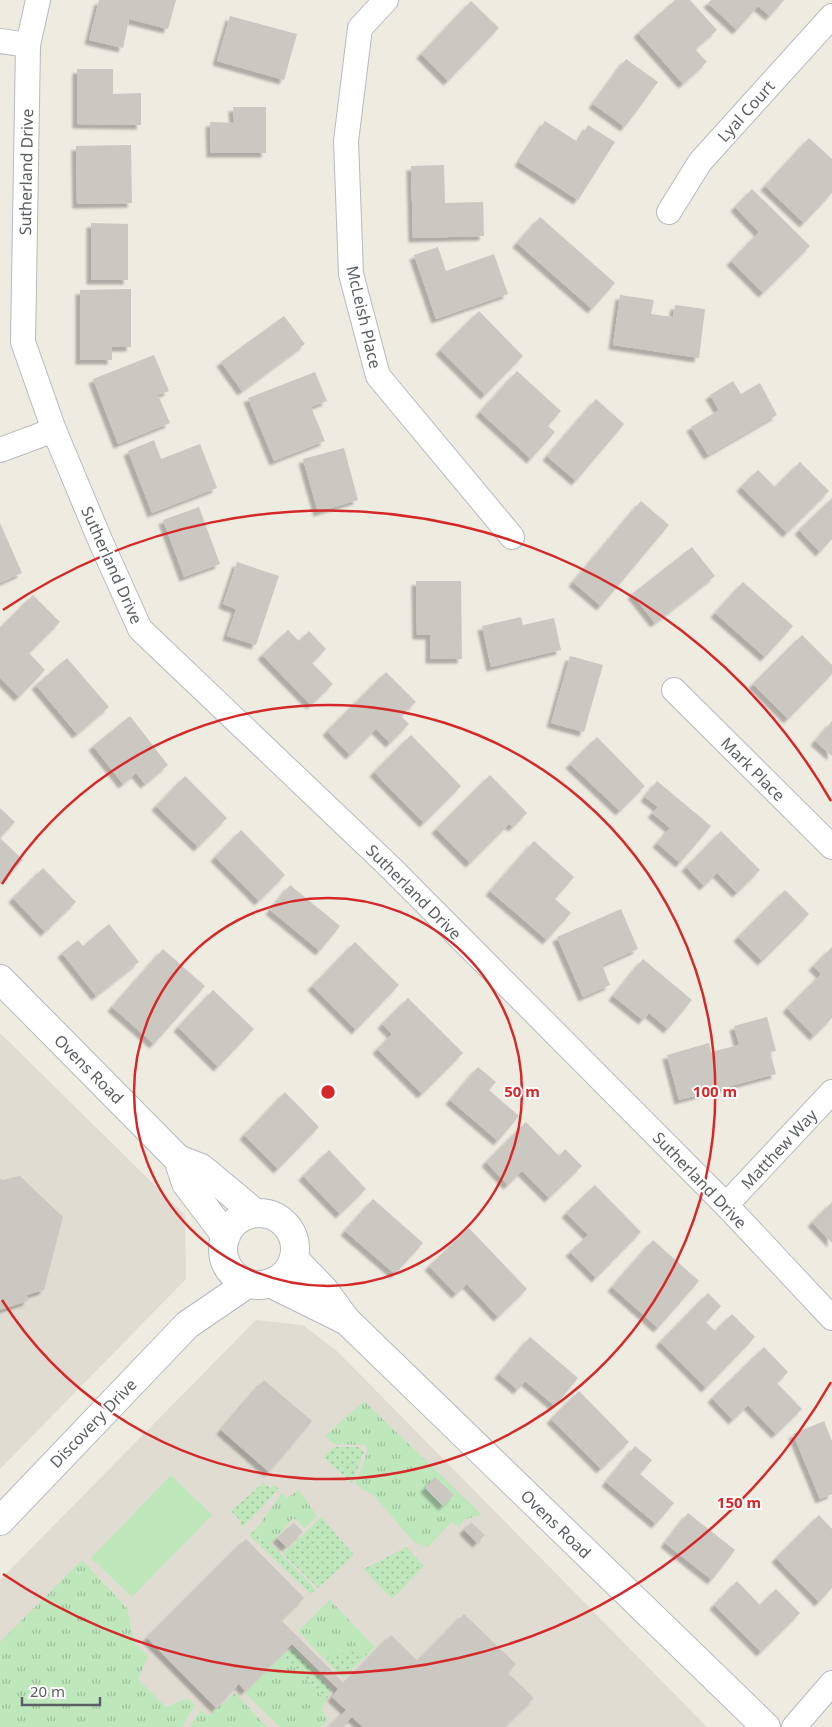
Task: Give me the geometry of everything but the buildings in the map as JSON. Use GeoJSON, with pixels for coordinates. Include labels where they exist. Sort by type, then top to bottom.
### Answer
{"type":"FeatureCollection","features":[{"type":"Feature","properties":{"kind":"street","name":"Sutherland Drive"},"geometry":{"type":"LineString","coordinates":[[38,0],[28,45],[23,342],[54,430],[140,629],[390,866],[726,1205],[832,1318]]}},
{"type":"Feature","properties":{"kind":"street","name":"McLeish Place"},"geometry":{"type":"LineString","coordinates":[[386,0],[360,28],[346,141],[351,274],[378,376],[512,537]]}},
{"type":"Feature","properties":{"kind":"street","name":"Lyal Court"},"geometry":{"type":"LineString","coordinates":[[668,212],[700,162],[832,16]]}},
{"type":"Feature","properties":{"kind":"street"},"geometry":{"type":"LineString","coordinates":[[0,40],[28,45]]}},
{"type":"Feature","properties":{"kind":"street"},"geometry":{"type":"LineString","coordinates":[[0,450],[54,430]]}},
{"type":"Feature","properties":{"kind":"street","name":"Mark Place"},"geometry":{"type":"LineString","coordinates":[[674,690],[832,847]]}},
{"type":"Feature","properties":{"kind":"street","name":"Ovens Road"},"geometry":{"type":"LineString","coordinates":[[0,979],[178,1159],[201,1168],[255,1213],[267,1213],[287,1225],[294,1236],[295,1260],[324,1290],[346,1320],[766,1727]]}},
{"type":"Feature","properties":{"kind":"street","name":"Matthew Way"},"geometry":{"type":"LineString","coordinates":[[726,1205],[832,1092]]}},
{"type":"Feature","properties":{"kind":"street","name":"Ovens Road"},"geometry":{"type":"LineString","coordinates":[[178,1159],[186,1183],[226,1236]]}},
{"type":"Feature","properties":{"kind":"street"},"geometry":{"type":"LineString","coordinates":[[226,1263],[223,1254],[226,1236],[230,1227],[237,1220],[255,1213]]}},
{"type":"Feature","properties":{"kind":"street"},"geometry":{"type":"LineString","coordinates":[[259,1284],[286,1274],[295,1260]]}},
{"type":"Feature","properties":{"kind":"street","name":"Ovens Road"},"geometry":{"type":"LineString","coordinates":[[226,1263],[238,1279],[259,1284],[346,1320]]}},
{"type":"Feature","properties":{"kind":"street","name":"Discovery Drive"},"geometry":{"type":"LineString","coordinates":[[0,1521],[187,1325],[226,1263]]}},
{"type":"Feature","properties":{"kind":"street","name":"Discovery Drive"},"geometry":{"type":"LineString","coordinates":[[187,1325],[259,1284]]}},
{"type":"Feature","properties":{"kind":"street"},"geometry":{"type":"LineString","coordinates":[[794,1727],[832,1683]]}},
{"type":"Feature","properties":{"kind":"shaded area"},"geometry":{"type":"Polygon","coordinates":[[[0,1033],[185,1215],[186,1279],[0,1469],[0,1033]]]}},
{"type":"Feature","properties":{"kind":"shaded area"},"geometry":{"type":"Polygon","coordinates":[[[256,1320],[303,1325],[338,1352],[707,1727],[0,1727],[0,1580],[256,1320]]]}},
{"type":"Feature","properties":{"kind":"green space"},"geometry":{"type":"Polygon","coordinates":[[[364,1401],[482,1515],[465,1519],[459,1527],[451,1522],[428,1547],[414,1542],[374,1496],[355,1484],[367,1453],[366,1445],[334,1444],[325,1436],[364,1401]]]}},
{"type":"Feature","properties":{"kind":"green space"},"geometry":{"type":"Polygon","coordinates":[[[334,1447],[358,1447],[364,1452],[352,1483],[323,1457],[334,1447]]]}},
{"type":"Feature","properties":{"kind":"green space"},"geometry":{"type":"Polygon","coordinates":[[[171,1475],[212,1515],[132,1597],[91,1558],[171,1475]]]}},
{"type":"Feature","properties":{"kind":"green space"},"geometry":{"type":"Polygon","coordinates":[[[263,1483],[270,1488],[274,1485],[279,1489],[243,1527],[231,1511],[263,1483]]]}},
{"type":"Feature","properties":{"kind":"green space"},"geometry":{"type":"Polygon","coordinates":[[[299,1490],[317,1516],[305,1528],[293,1518],[270,1544],[256,1529],[282,1493],[287,1498],[299,1490]]]}},
{"type":"Feature","properties":{"kind":"green space"},"geometry":{"type":"Polygon","coordinates":[[[321,1517],[354,1555],[318,1588],[283,1554],[321,1517]]]}},
{"type":"Feature","properties":{"kind":"green space"},"geometry":{"type":"Polygon","coordinates":[[[256,1529],[317,1591],[310,1593],[249,1535],[256,1529]]]}},
{"type":"Feature","properties":{"kind":"green space"},"geometry":{"type":"Polygon","coordinates":[[[406,1547],[424,1566],[392,1599],[364,1569],[406,1547]]]}},
{"type":"Feature","properties":{"kind":"green space"},"geometry":{"type":"Polygon","coordinates":[[[82,1560],[127,1608],[134,1643],[148,1656],[138,1679],[166,1707],[188,1698],[195,1705],[183,1725],[184,1727],[0,1727],[0,1642],[82,1560]]]}},
{"type":"Feature","properties":{"kind":"green space"},"geometry":{"type":"Polygon","coordinates":[[[330,1600],[375,1647],[343,1678],[298,1631],[330,1600]]]}},
{"type":"Feature","properties":{"kind":"green space"},"geometry":{"type":"Polygon","coordinates":[[[293,1648],[332,1690],[326,1700],[283,1655],[293,1648]]]}},
{"type":"Feature","properties":{"kind":"green space"},"geometry":{"type":"Polygon","coordinates":[[[351,1652],[367,1655],[343,1678],[325,1659],[335,1654],[351,1652]]]}},
{"type":"Feature","properties":{"kind":"green space"},"geometry":{"type":"Polygon","coordinates":[[[283,1655],[326,1700],[322,1710],[328,1720],[321,1727],[280,1727],[245,1693],[283,1655]]]}},
{"type":"Feature","properties":{"kind":"green space"},"geometry":{"type":"Polygon","coordinates":[[[235,1693],[267,1727],[192,1727],[190,1725],[201,1710],[208,1716],[235,1693]]]}}]}
